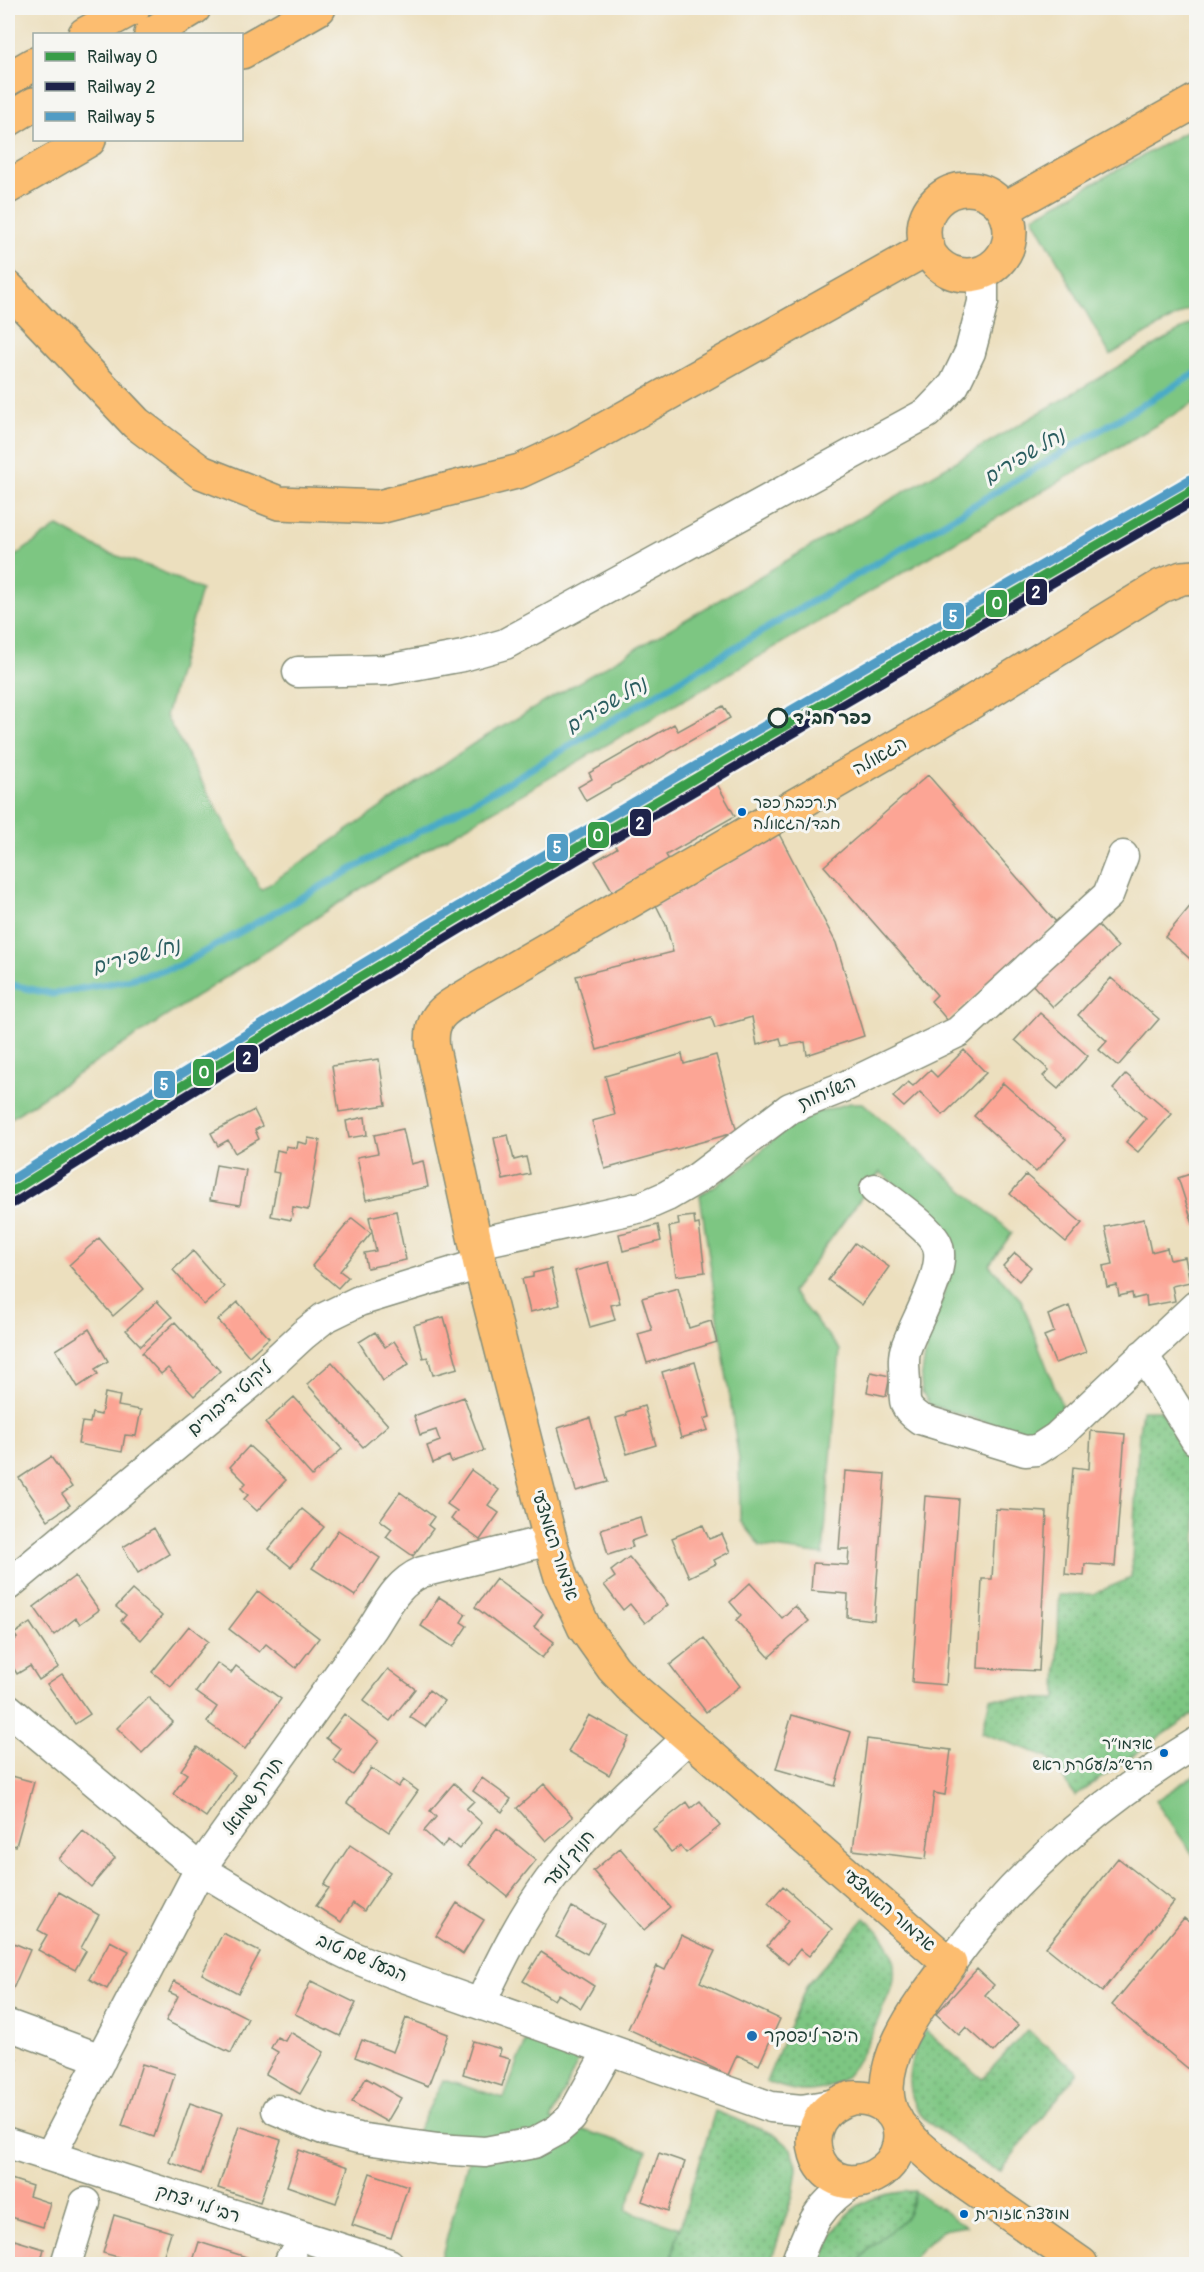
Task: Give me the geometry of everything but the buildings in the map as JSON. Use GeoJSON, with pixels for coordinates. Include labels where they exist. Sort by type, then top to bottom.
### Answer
{"type":"FeatureCollection","features":[{"type":"Feature","properties":{"kind":"main road"},"geometry":{"type":"LineString","coordinates":[[87,33],[133,8]]}},
{"type":"Feature","properties":{"kind":"main road"},"geometry":{"type":"LineString","coordinates":[[153,33],[194,8]]}},
{"type":"Feature","properties":{"kind":"main road"},"geometry":{"type":"LineString","coordinates":[[243,51],[319,8]]}},
{"type":"Feature","properties":{"kind":"main road"},"geometry":{"type":"LineString","coordinates":[[8,79],[33,65]]}},
{"type":"Feature","properties":{"kind":"main road"},"geometry":{"type":"LineString","coordinates":[[1004,210],[1197,100]]}},
{"type":"Feature","properties":{"kind":"main road"},"geometry":{"type":"LineString","coordinates":[[8,120],[33,105]]}},
{"type":"Feature","properties":{"kind":"main road"},"geometry":{"type":"LineString","coordinates":[[8,187],[87,141]]}},
{"type":"Feature","properties":{"kind":"main road"},"geometry":{"type":"LineString","coordinates":[[965,189],[987,194],[1004,210],[1009,222],[1010,236],[1007,249],[1000,260],[989,269],[967,275],[947,270],[939,264],[928,248],[925,236],[929,214],[935,204],[954,191],[965,189]]}},
{"type":"Feature","properties":{"kind":"main road"},"geometry":{"type":"LineString","coordinates":[[8,288],[136,423],[201,472],[279,503],[379,507],[520,471],[578,444],[928,248]]}},
{"type":"Feature","properties":{"kind":"main road","name":"הגאולה"},"geometry":{"type":"LineString","coordinates":[[440,1013],[939,722],[1161,586],[1182,578],[1197,577]]}},
{"type":"Feature","properties":{"kind":"main road","name":"אדמור האמצעי"},"geometry":{"type":"LineString","coordinates":[[440,1013],[432,1028],[433,1049],[479,1253],[550,1540],[572,1603],[598,1648],[630,1686],[950,1964]]}},
{"type":"Feature","properties":{"kind":"main road"},"geometry":{"type":"LineString","coordinates":[[950,1964],[916,2014],[893,2054],[869,2079],[828,2109],[818,2123],[814,2150],[818,2162],[829,2174],[844,2181],[919,2170],[954,2176]]}},
{"type":"Feature","properties":{"kind":"main road"},"geometry":{"type":"LineString","coordinates":[[868,2177],[891,2163],[898,2148],[895,2119],[887,2098],[887,2084],[893,2054]]}},
{"type":"Feature","properties":{"kind":"main road"},"geometry":{"type":"LineString","coordinates":[[840,2102],[869,2098],[884,2104],[920,2148],[954,2176],[1081,2265]]}},
{"type":"Feature","properties":{"kind":"street"},"geometry":{"type":"LineString","coordinates":[[297,672],[386,669],[463,656],[505,644],[927,413],[954,385],[970,352],[983,302],[983,285],[977,274]]}},
{"type":"Feature","properties":{"kind":"street","name":"השליחות"},"geometry":{"type":"LineString","coordinates":[[479,1253],[642,1207],[667,1196],[696,1179],[790,1108],[846,1086],[958,1032],[1107,894],[1123,856]]}},
{"type":"Feature","properties":{"kind":"street"},"geometry":{"type":"LineString","coordinates":[[876,1189],[931,1234],[939,1253],[937,1268],[922,1313],[905,1350],[904,1401],[908,1411],[920,1419],[1024,1450],[1037,1450],[1057,1437],[1197,1306]]}},
{"type":"Feature","properties":{"kind":"street","name":"ליקוטי דיבורים"},"geometry":{"type":"LineString","coordinates":[[8,1586],[251,1383],[324,1318],[359,1301],[479,1253]]}},
{"type":"Feature","properties":{"kind":"street"},"geometry":{"type":"LineString","coordinates":[[1143,1355],[1197,1440]]}},
{"type":"Feature","properties":{"kind":"street","name":"תורת שמואל"},"geometry":{"type":"LineString","coordinates":[[50,2156],[200,1869],[400,1586],[422,1572],[550,1540]]}},
{"type":"Feature","properties":{"kind":"street","name":"הבעל שם טוב"},"geometry":{"type":"LineString","coordinates":[[8,1709],[200,1869],[334,1949],[378,1968],[771,2107],[802,2110],[840,2102]]}},
{"type":"Feature","properties":{"kind":"street","name":"חנוך לנער"},"geometry":{"type":"LineString","coordinates":[[480,2004],[505,1952],[549,1881],[596,1826],[689,1737]]}},
{"type":"Feature","properties":{"kind":"street"},"geometry":{"type":"LineString","coordinates":[[950,1964],[1002,1900],[1059,1844],[1122,1792],[1197,1743]]}},
{"type":"Feature","properties":{"kind":"street"},"geometry":{"type":"LineString","coordinates":[[8,2025],[101,2059]]}},
{"type":"Feature","properties":{"kind":"street"},"geometry":{"type":"LineString","coordinates":[[277,2110],[323,2129],[358,2138],[485,2152],[534,2143],[556,2132],[571,2118],[609,2050]]}},
{"type":"Feature","properties":{"kind":"street","name":"הבעל שם טוב"},"geometry":{"type":"LineString","coordinates":[[771,2107],[797,2127],[814,2150]]}},
{"type":"Feature","properties":{"kind":"street","name":"רבי לוי יצחק"},"geometry":{"type":"LineString","coordinates":[[8,2143],[389,2265]]}},
{"type":"Feature","properties":{"kind":"street"},"geometry":{"type":"LineString","coordinates":[[796,2265],[809,2228],[816,2184],[817,2166],[814,2150]]}},
{"type":"Feature","properties":{"kind":"street"},"geometry":{"type":"LineString","coordinates":[[809,2228],[828,2201],[868,2177]]}},
{"type":"Feature","properties":{"kind":"street"},"geometry":{"type":"LineString","coordinates":[[66,2265],[85,2203]]}},
{"type":"Feature","properties":{"kind":"green space"},"geometry":{"type":"Polygon","coordinates":[[[1196,126],[1196,305],[1110,355],[1033,217],[1196,126]]]}},
{"type":"Feature","properties":{"kind":"green space"},"geometry":{"type":"Polygon","coordinates":[[[1196,321],[1196,402],[374,880],[8,1120],[8,561],[58,526],[105,552],[154,568],[201,590],[166,716],[261,890],[473,744],[1196,321]]]}},
{"type":"Feature","properties":{"kind":"green space"},"geometry":{"type":"Polygon","coordinates":[[[850,1103],[863,1103],[1012,1233],[989,1265],[1021,1300],[1065,1414],[1045,1428],[1028,1435],[930,1405],[922,1392],[921,1380],[927,1345],[956,1256],[948,1235],[935,1216],[880,1172],[792,1292],[840,1350],[823,1555],[760,1546],[740,1521],[739,1461],[700,1195],[741,1169],[783,1131],[815,1113],[850,1103]]]}},
{"type":"Feature","properties":{"kind":"green space"},"geometry":{"type":"Polygon","coordinates":[[[1142,1410],[1161,1410],[1196,1469],[1196,1712],[1075,1796],[1048,1757],[982,1733],[990,1698],[1057,1699],[1059,1595],[1093,1594],[1131,1578],[1142,1410]]]}},
{"type":"Feature","properties":{"kind":"green space"},"geometry":{"type":"Polygon","coordinates":[[[1196,1774],[1196,1859],[1155,1801],[1196,1774]]]}},
{"type":"Feature","properties":{"kind":"green space"},"geometry":{"type":"Polygon","coordinates":[[[865,1918],[885,1940],[893,1956],[894,1975],[893,1985],[860,2057],[842,2080],[823,2089],[797,2091],[766,2082],[807,1985],[865,1918]]]}},
{"type":"Feature","properties":{"kind":"green space"},"geometry":{"type":"Polygon","coordinates":[[[925,2030],[982,2079],[1027,2030],[1078,2072],[1000,2171],[981,2161],[933,2126],[916,2107],[911,2097],[909,2074],[919,2040],[925,2030]]]}},
{"type":"Feature","properties":{"kind":"green space"},"geometry":{"type":"Polygon","coordinates":[[[527,2039],[580,2057],[551,2120],[647,2150],[626,2210],[680,2228],[669,2264],[459,2264],[441,2259],[473,2143],[416,2134],[443,2080],[504,2098],[527,2039]]]}},
{"type":"Feature","properties":{"kind":"green space"},"geometry":{"type":"Polygon","coordinates":[[[715,2111],[776,2135],[791,2149],[797,2169],[793,2195],[770,2264],[669,2264],[715,2111]]]}},
{"type":"Feature","properties":{"kind":"green space"},"geometry":{"type":"Polygon","coordinates":[[[915,2191],[966,2226],[943,2230],[908,2264],[859,2264],[869,2248],[905,2218],[915,2191]]]}},
{"type":"Feature","properties":{"kind":"green space"},"geometry":{"type":"Polygon","coordinates":[[[915,2191],[905,2218],[869,2248],[859,2264],[821,2264],[834,2231],[853,2209],[880,2196],[915,2191]]]}},
{"type":"Feature","properties":{"kind":"waterway","name":"נחל שפירים"},"geometry":{"type":"LineString","coordinates":[[8,984],[52,994],[122,981],[179,966],[512,780],[1196,373]]}},
{"type":"Feature","properties":{"kind":"rail line","name":"5"},"geometry":{"type":"LineString","coordinates":[[8,1182],[448,912],[744,737],[1191,479]]}},
{"type":"Feature","properties":{"kind":"rail line","name":"0"},"geometry":{"type":"LineString","coordinates":[[8,1194],[450,923],[1196,488]]}},
{"type":"Feature","properties":{"kind":"rail line","name":"2"},"geometry":{"type":"LineString","coordinates":[[14,1203],[454,933],[750,758],[1196,500]]}},
{"type":"Feature","properties":{"kind":"place","name":"כפר חב\"ד"},"geometry":{"type":"Point","coordinates":[778,718]}},
{"type":"Feature","properties":{"kind":"place","name":"ת.רכבת כפר חבד/הגאולה"},"geometry":{"type":"Point","coordinates":[742,812]}},
{"type":"Feature","properties":{"kind":"place","name":"אדמו״ר הרש״ב/עטרת ראש"},"geometry":{"type":"Point","coordinates":[1164,1753]}},
{"type":"Feature","properties":{"kind":"place","name":"היפר ליפסקר"},"geometry":{"type":"Point","coordinates":[752,2036]}},
{"type":"Feature","properties":{"kind":"place","name":"מועצה אזורית"},"geometry":{"type":"Point","coordinates":[964,2214]}}]}
